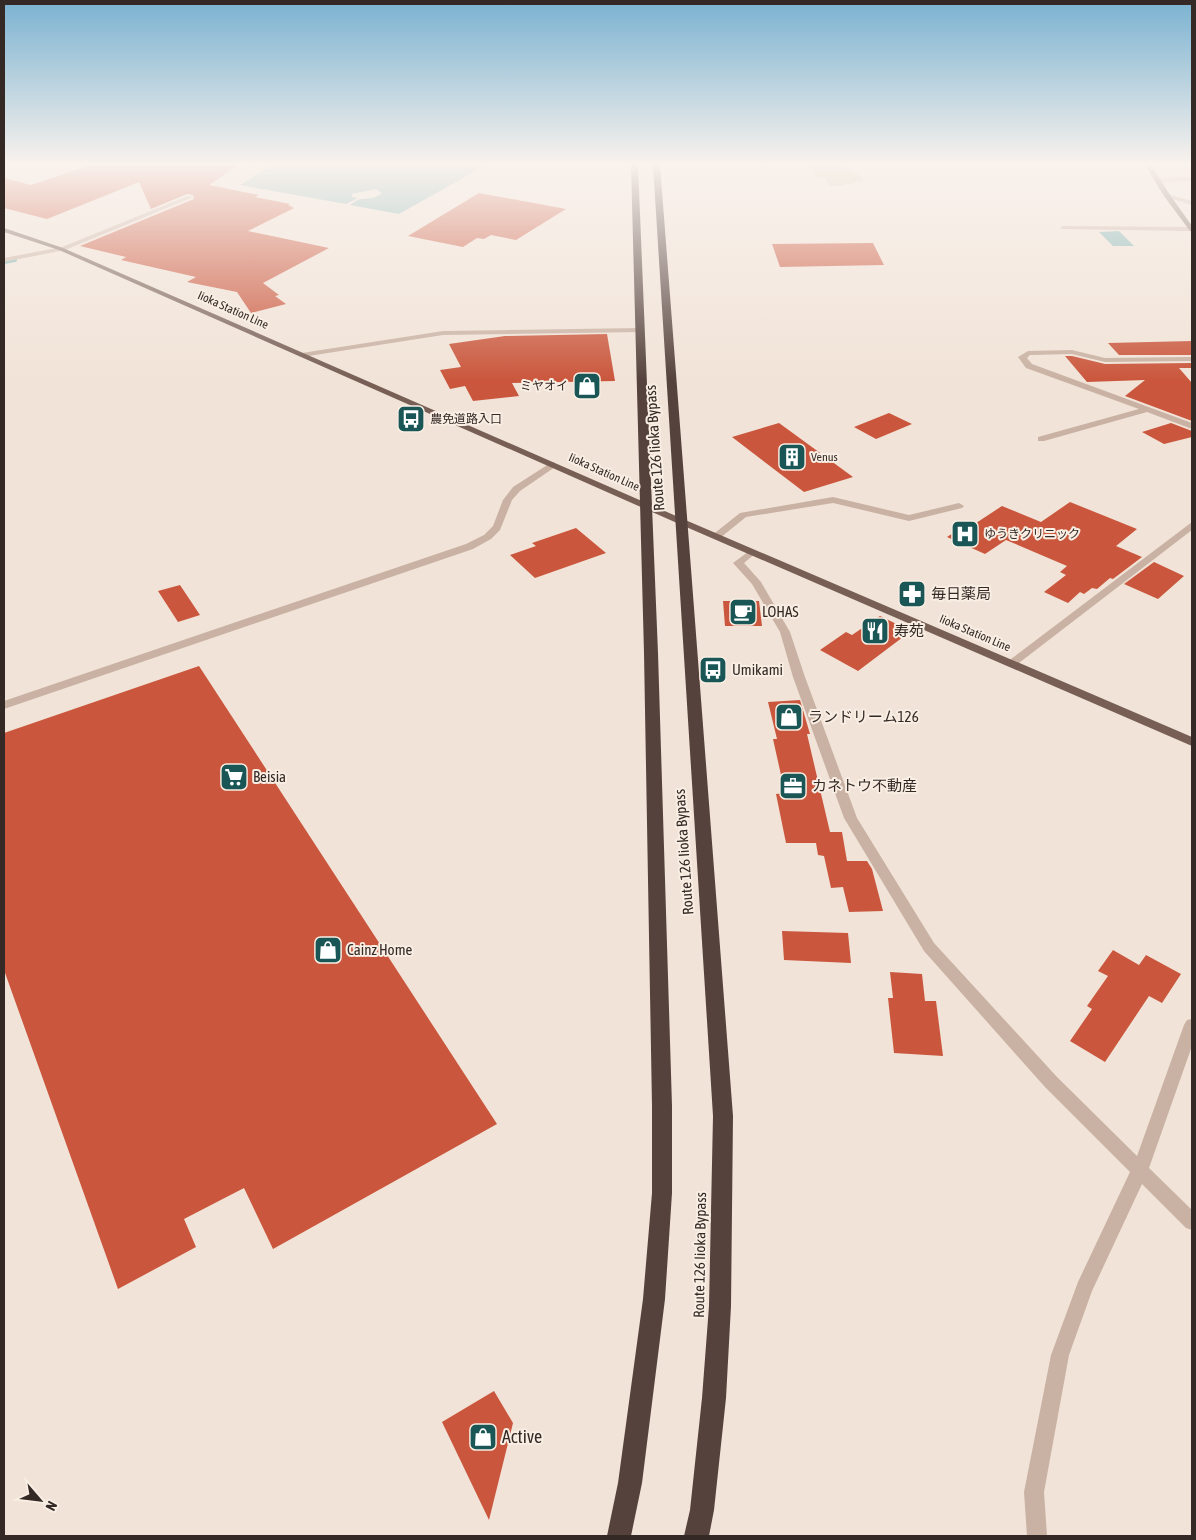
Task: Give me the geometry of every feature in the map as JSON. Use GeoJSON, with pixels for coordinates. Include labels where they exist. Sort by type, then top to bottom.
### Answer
{"type":"FeatureCollection","features":[{"type":"Feature","properties":{"kind":"highway","name":"Route 126 Iioka Bypass"},"geometry":{"type":"LineString","coordinates":[[619,1536],[630,1483],[654,1299],[662,1193],[662,1106],[637,237]]}},
{"type":"Feature","properties":{"kind":"highway","name":"Route 126 Iioka Bypass"},"geometry":{"type":"LineString","coordinates":[[661,237],[723,1116],[720,1306],[713,1407],[702,1510],[697,1536]]}},
{"type":"Feature","properties":{"kind":"main road","name":"Iioka Station Line"},"geometry":{"type":"LineString","coordinates":[[29,237],[62,249],[680,521],[1192,742]]}},
{"type":"Feature","properties":{"kind":"street"},"geometry":{"type":"LineString","coordinates":[[4,260],[62,249],[92,237]]}},
{"type":"Feature","properties":{"kind":"street"},"geometry":{"type":"LineString","coordinates":[[302,355],[443,334],[640,330]]}},
{"type":"Feature","properties":{"kind":"street"},"geometry":{"type":"LineString","coordinates":[[1192,359],[1105,360],[1072,352],[1028,353],[1022,357],[1029,366],[1192,426]]}},
{"type":"Feature","properties":{"kind":"street"},"geometry":{"type":"LineString","coordinates":[[1041,439],[1146,410]]}},
{"type":"Feature","properties":{"kind":"street"},"geometry":{"type":"LineString","coordinates":[[4,705],[457,552],[492,532],[499,524],[510,496],[552,465]]}},
{"type":"Feature","properties":{"kind":"street"},"geometry":{"type":"LineString","coordinates":[[716,536],[743,515],[833,500],[909,518],[959,506]]}},
{"type":"Feature","properties":{"kind":"street"},"geometry":{"type":"LineString","coordinates":[[1011,664],[1192,525]]}},
{"type":"Feature","properties":{"kind":"street"},"geometry":{"type":"LineString","coordinates":[[752,552],[738,563],[756,582],[785,632],[799,677],[850,818],[930,947],[1051,1082],[1192,1222]]}},
{"type":"Feature","properties":{"kind":"street"},"geometry":{"type":"LineString","coordinates":[[1037,1536],[1034,1492],[1060,1355],[1084,1288],[1140,1170],[1192,1025]]}},
{"type":"Feature","properties":{"kind":"water"},"geometry":{"type":"Polygon","coordinates":[[[1104,237],[1125,237],[1134,246],[1113,246],[1104,237]]]}},
{"type":"Feature","properties":{"kind":"building"},"geometry":{"type":"Polygon","coordinates":[[[102,237],[276,237],[329,248],[263,283],[279,295],[275,296],[286,304],[251,313],[237,292],[187,282],[196,277],[121,260],[126,257],[80,246],[102,237]]]}},
{"type":"Feature","properties":{"kind":"building"},"geometry":{"type":"Polygon","coordinates":[[[412,237],[488,237],[484,239],[477,238],[463,247],[412,237]]]}},
{"type":"Feature","properties":{"kind":"building"},"geometry":{"type":"Polygon","coordinates":[[[500,237],[521,237],[516,240],[500,237]]]}},
{"type":"Feature","properties":{"kind":"building"},"geometry":{"type":"Polygon","coordinates":[[[873,243],[884,265],[780,267],[772,244],[873,243]]]}},
{"type":"Feature","properties":{"kind":"building"},"geometry":{"type":"Polygon","coordinates":[[[607,334],[615,381],[512,383],[519,396],[473,401],[465,386],[450,389],[440,370],[461,367],[449,344],[505,336],[607,334]]]}},
{"type":"Feature","properties":{"kind":"building"},"geometry":{"type":"Polygon","coordinates":[[[1192,341],[1192,355],[1119,355],[1108,343],[1192,341]]]}},
{"type":"Feature","properties":{"kind":"building"},"geometry":{"type":"Polygon","coordinates":[[[1065,356],[1105,364],[1192,363],[1192,368],[1179,368],[1192,383],[1192,421],[1125,396],[1145,380],[1087,382],[1065,356]]]}},
{"type":"Feature","properties":{"kind":"building"},"geometry":{"type":"Polygon","coordinates":[[[889,413],[912,424],[876,439],[854,427],[889,413]]]}},
{"type":"Feature","properties":{"kind":"building","name":"Venus"},"geometry":{"type":"Polygon","coordinates":[[[779,423],[853,477],[804,492],[732,437],[779,423]]]}},
{"type":"Feature","properties":{"kind":"building"},"geometry":{"type":"Polygon","coordinates":[[[1171,423],[1192,431],[1192,437],[1164,444],[1142,432],[1171,423]]]}},
{"type":"Feature","properties":{"kind":"building"},"geometry":{"type":"Polygon","coordinates":[[[1070,502],[1137,529],[1116,546],[1142,557],[1097,589],[1092,588],[1084,594],[1080,592],[1068,603],[1044,592],[1066,575],[1060,572],[1067,566],[1006,540],[985,554],[947,537],[965,525],[970,527],[1002,506],[1041,522],[1070,502]]]}},
{"type":"Feature","properties":{"kind":"building"},"geometry":{"type":"Polygon","coordinates":[[[576,528],[606,553],[535,578],[510,555],[536,546],[532,543],[576,528]]]}},
{"type":"Feature","properties":{"kind":"building"},"geometry":{"type":"Polygon","coordinates":[[[1154,562],[1184,576],[1158,599],[1124,584],[1154,562]]]}},
{"type":"Feature","properties":{"kind":"building"},"geometry":{"type":"Polygon","coordinates":[[[180,585],[200,615],[178,622],[158,591],[180,585]]]}},
{"type":"Feature","properties":{"kind":"building"},"geometry":{"type":"Polygon","coordinates":[[[723,601],[759,601],[762,626],[725,626],[723,601]]]}},
{"type":"Feature","properties":{"kind":"building"},"geometry":{"type":"Polygon","coordinates":[[[880,616],[911,631],[858,671],[820,650],[846,632],[852,635],[880,616]]]}},
{"type":"Feature","properties":{"kind":"building"},"geometry":{"type":"Polygon","coordinates":[[[199,666],[497,1124],[273,1249],[244,1188],[184,1219],[196,1247],[118,1289],[4,970],[4,733],[199,666]]]}},
{"type":"Feature","properties":{"kind":"building"},"geometry":{"type":"Polygon","coordinates":[[[800,700],[810,734],[807,734],[830,832],[842,832],[847,861],[867,861],[872,869],[883,911],[849,912],[843,887],[831,888],[824,856],[818,855],[816,843],[786,843],[776,794],[785,793],[773,739],[777,739],[768,702],[800,700]]]}},
{"type":"Feature","properties":{"kind":"building"},"geometry":{"type":"Polygon","coordinates":[[[782,931],[848,933],[851,963],[784,960],[782,931]]]}},
{"type":"Feature","properties":{"kind":"building"},"geometry":{"type":"Polygon","coordinates":[[[1113,950],[1139,965],[1146,955],[1181,974],[1162,1003],[1149,996],[1105,1062],[1070,1041],[1092,1009],[1087,1006],[1108,976],[1098,971],[1113,950]]]}},
{"type":"Feature","properties":{"kind":"building"},"geometry":{"type":"Polygon","coordinates":[[[890,972],[922,974],[925,1001],[936,1001],[943,1056],[894,1053],[888,998],[893,998],[890,972]]]}},
{"type":"Feature","properties":{"kind":"building"},"geometry":{"type":"Polygon","coordinates":[[[494,1391],[513,1423],[489,1520],[442,1422],[494,1391]]]}},
{"type":"Feature","properties":{"kind":"waterway"},"geometry":{"type":"LineString","coordinates":[[4,262],[15,260]]}},
{"type":"Feature","properties":{"kind":"place","name":"ミヤオイ"},"geometry":{"type":"Point","coordinates":[587,386]}},
{"type":"Feature","properties":{"kind":"place","name":"農免道路入口"},"geometry":{"type":"Point","coordinates":[411,419]}},
{"type":"Feature","properties":{"kind":"place","name":"Venus"},"geometry":{"type":"Point","coordinates":[792,457]}},
{"type":"Feature","properties":{"kind":"place","name":"ゆうきクリニック"},"geometry":{"type":"Point","coordinates":[965,534]}},
{"type":"Feature","properties":{"kind":"place","name":"毎日薬局"},"geometry":{"type":"Point","coordinates":[912,594]}},
{"type":"Feature","properties":{"kind":"place","name":"LOHAS"},"geometry":{"type":"Point","coordinates":[743,612]}},
{"type":"Feature","properties":{"kind":"place","name":"寿苑"},"geometry":{"type":"Point","coordinates":[875,631]}},
{"type":"Feature","properties":{"kind":"place","name":"Umikami"},"geometry":{"type":"Point","coordinates":[713,670]}},
{"type":"Feature","properties":{"kind":"place","name":"ランドリーム126"},"geometry":{"type":"Point","coordinates":[789,717]}},
{"type":"Feature","properties":{"kind":"place","name":"Beisia"},"geometry":{"type":"Point","coordinates":[234,777]}},
{"type":"Feature","properties":{"kind":"place","name":"カネトウ不動産"},"geometry":{"type":"Point","coordinates":[793,786]}},
{"type":"Feature","properties":{"kind":"place","name":"Cainz Home"},"geometry":{"type":"Point","coordinates":[328,950]}},
{"type":"Feature","properties":{"kind":"place","name":"Active"},"geometry":{"type":"Point","coordinates":[483,1437]}}]}
